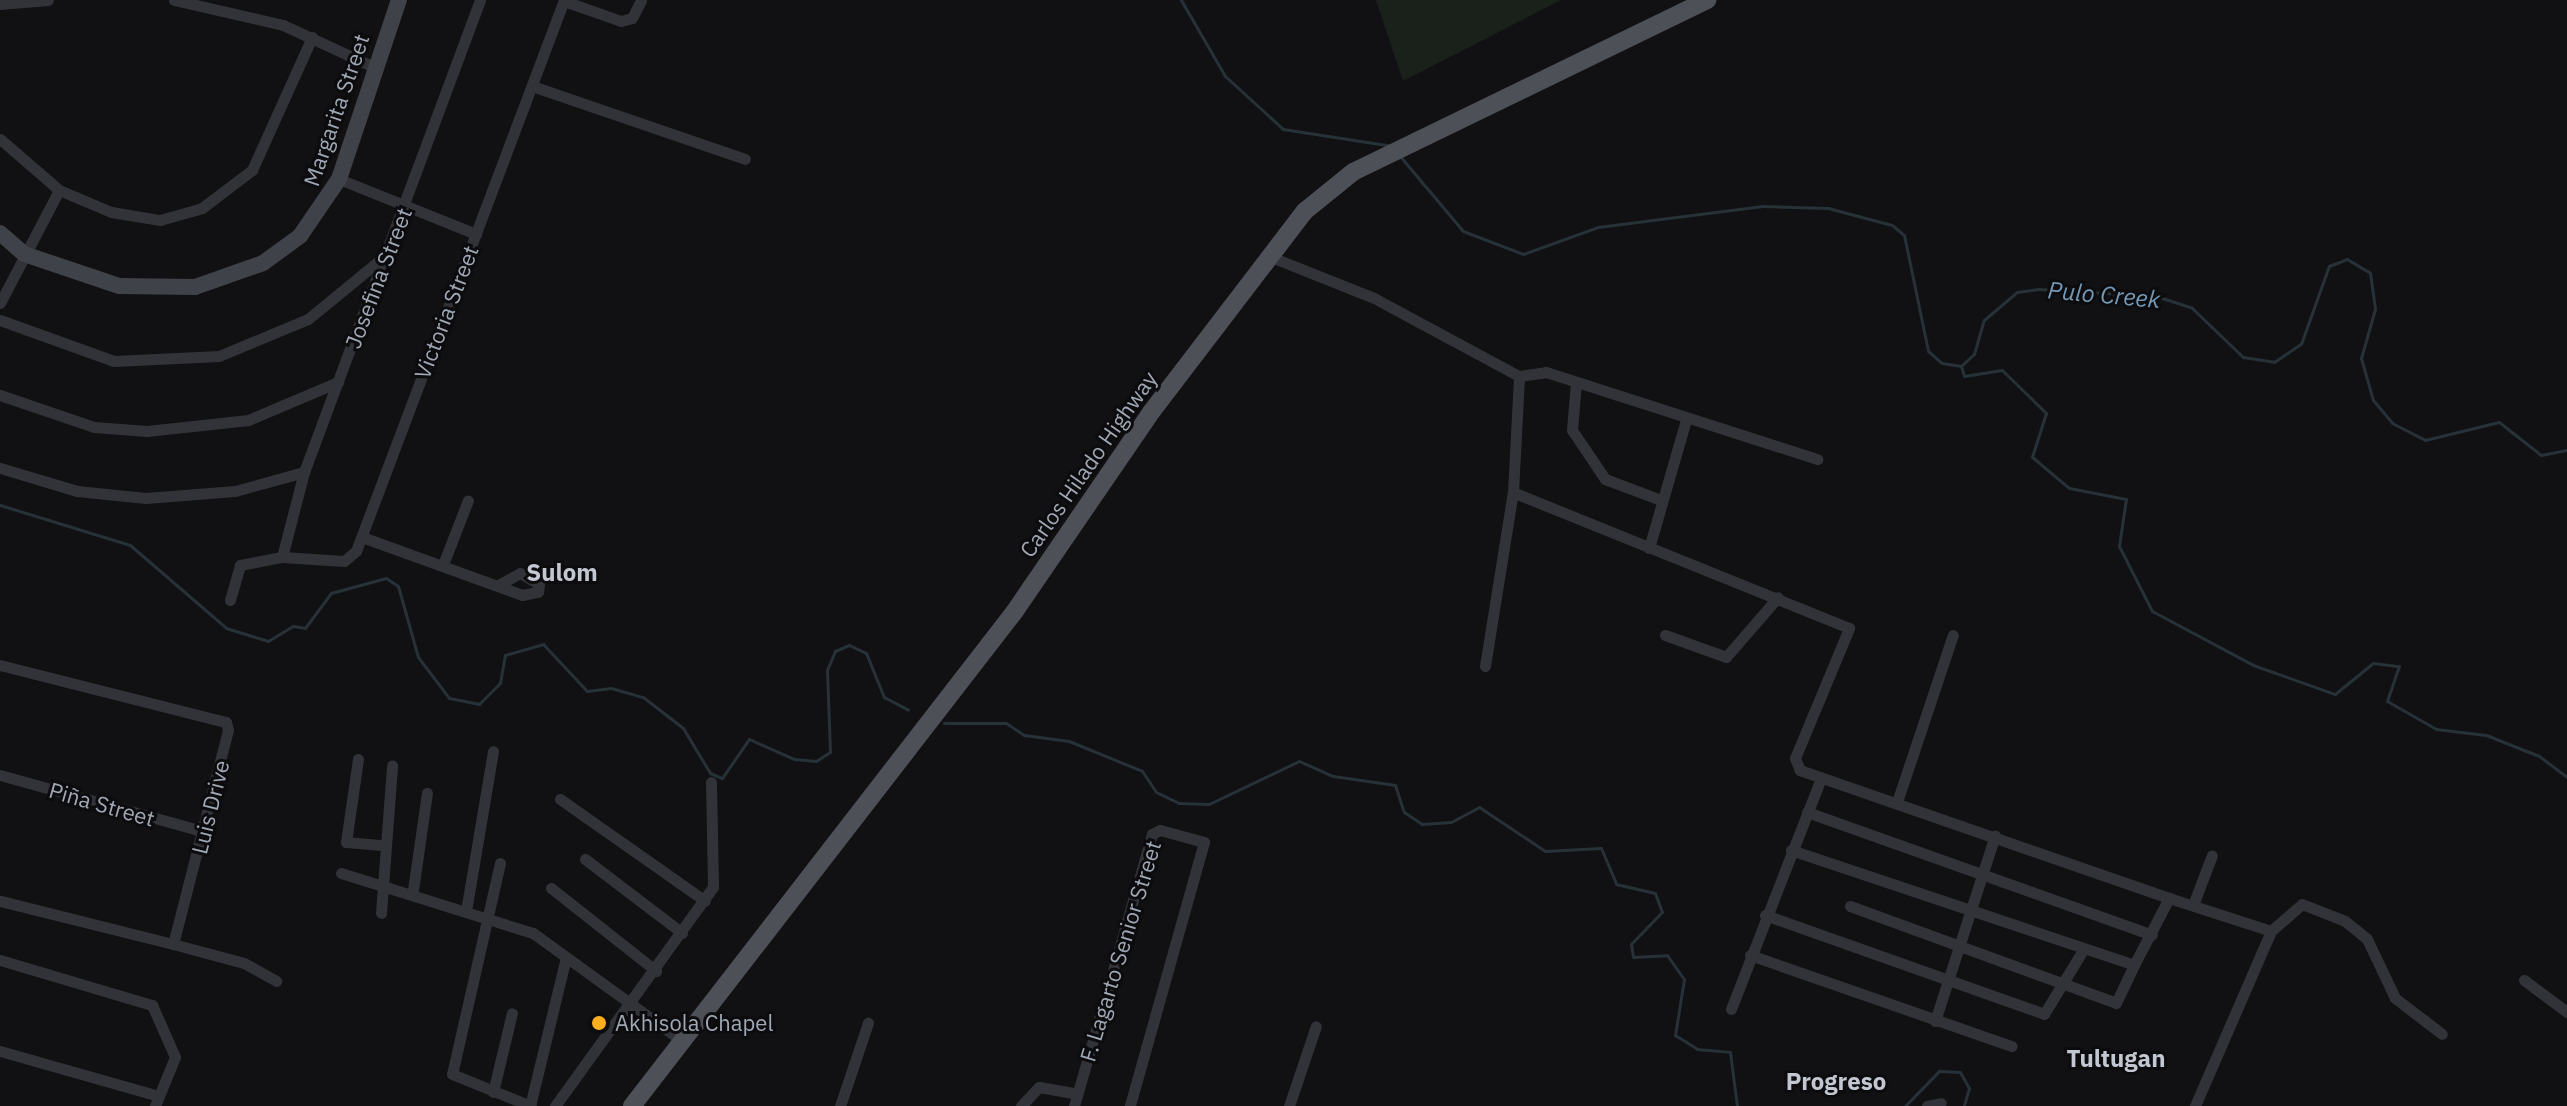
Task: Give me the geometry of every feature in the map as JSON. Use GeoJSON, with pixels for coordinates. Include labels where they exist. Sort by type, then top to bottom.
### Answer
{"type":"FeatureCollection","features":[{"type":"Feature","properties":{"kind":"main road","name":"Carlos Hilado Highway"},"geometry":{"type":"LineString","coordinates":[[632,1106],[1015,611],[1266,255],[1328,190],[1381,159],[1707,0]]}},
{"type":"Feature","properties":{"kind":"street"},"geometry":{"type":"LineString","coordinates":[[0,4],[48,0]]}},
{"type":"Feature","properties":{"kind":"street"},"geometry":{"type":"LineString","coordinates":[[174,0],[312,37],[374,67]]}},
{"type":"Feature","properties":{"kind":"street","name":"Josefina Street"},"geometry":{"type":"LineString","coordinates":[[282,557],[283,531],[407,204],[480,0]]}},
{"type":"Feature","properties":{"kind":"street"},"geometry":{"type":"LineString","coordinates":[[564,1],[621,21],[632,18],[641,0]]}},
{"type":"Feature","properties":{"kind":"street","name":"Margarita Street"},"geometry":{"type":"LineString","coordinates":[[0,233],[24,254],[119,286],[216,282],[300,236],[339,179],[397,1]]}},
{"type":"Feature","properties":{"kind":"street","name":"Victoria Street"},"geometry":{"type":"LineString","coordinates":[[282,557],[344,561],[362,537],[564,1]]}},
{"type":"Feature","properties":{"kind":"street"},"geometry":{"type":"LineString","coordinates":[[0,139],[59,190],[111,212],[160,220],[202,208],[252,170],[312,37]]}},
{"type":"Feature","properties":{"kind":"street"},"geometry":{"type":"LineString","coordinates":[[532,86],[745,159]]}},
{"type":"Feature","properties":{"kind":"street"},"geometry":{"type":"LineString","coordinates":[[339,179],[476,234]]}},
{"type":"Feature","properties":{"kind":"street"},"geometry":{"type":"LineString","coordinates":[[0,303],[59,190]]}},
{"type":"Feature","properties":{"kind":"street"},"geometry":{"type":"LineString","coordinates":[[0,320],[114,361],[219,356],[308,319],[386,255]]}},
{"type":"Feature","properties":{"kind":"street"},"geometry":{"type":"LineString","coordinates":[[1266,255],[1374,298],[1519,376],[1546,372],[1686,420],[1752,433],[1817,459]]}},
{"type":"Feature","properties":{"kind":"street"},"geometry":{"type":"LineString","coordinates":[[1485,666],[1513,492],[1519,376]]}},
{"type":"Feature","properties":{"kind":"street"},"geometry":{"type":"LineString","coordinates":[[0,395],[94,427],[147,431],[248,420],[338,382]]}},
{"type":"Feature","properties":{"kind":"street"},"geometry":{"type":"LineString","coordinates":[[1576,382],[1572,430],[1605,479],[1661,500]]}},
{"type":"Feature","properties":{"kind":"street"},"geometry":{"type":"LineString","coordinates":[[1649,548],[1686,420]]}},
{"type":"Feature","properties":{"kind":"street"},"geometry":{"type":"LineString","coordinates":[[0,468],[77,491],[146,498],[235,491],[304,472]]}},
{"type":"Feature","properties":{"kind":"street"},"geometry":{"type":"LineString","coordinates":[[1513,492],[1778,597],[1850,632],[1795,758],[1800,770],[2271,931]]}},
{"type":"Feature","properties":{"kind":"street"},"geometry":{"type":"LineString","coordinates":[[444,562],[468,500]]}},
{"type":"Feature","properties":{"kind":"street"},"geometry":{"type":"LineString","coordinates":[[362,537],[444,562],[498,585]]}},
{"type":"Feature","properties":{"kind":"street"},"geometry":{"type":"LineString","coordinates":[[230,600],[236,567],[282,557]]}},
{"type":"Feature","properties":{"kind":"street"},"geometry":{"type":"LineString","coordinates":[[1665,635],[1726,657],[1778,597]]}},
{"type":"Feature","properties":{"kind":"street"},"geometry":{"type":"LineString","coordinates":[[1897,802],[1953,635]]}},
{"type":"Feature","properties":{"kind":"street","name":"Luis Drive"},"geometry":{"type":"LineString","coordinates":[[0,665],[226,722],[205,832],[173,944]]}},
{"type":"Feature","properties":{"kind":"street"},"geometry":{"type":"LineString","coordinates":[[466,911],[493,751]]}},
{"type":"Feature","properties":{"kind":"street"},"geometry":{"type":"LineString","coordinates":[[358,759],[346,842],[382,845]]}},
{"type":"Feature","properties":{"kind":"street"},"geometry":{"type":"LineString","coordinates":[[381,913],[384,882],[382,845],[392,765]]}},
{"type":"Feature","properties":{"kind":"street","name":"Piña Street"},"geometry":{"type":"LineString","coordinates":[[0,775],[205,832]]}},
{"type":"Feature","properties":{"kind":"street"},"geometry":{"type":"LineString","coordinates":[[1731,1009],[1765,915],[1821,778]]}},
{"type":"Feature","properties":{"kind":"street"},"geometry":{"type":"LineString","coordinates":[[555,1106],[705,901],[716,874],[711,782]]}},
{"type":"Feature","properties":{"kind":"street"},"geometry":{"type":"LineString","coordinates":[[413,890],[427,793]]}},
{"type":"Feature","properties":{"kind":"street"},"geometry":{"type":"LineString","coordinates":[[560,799],[705,901]]}},
{"type":"Feature","properties":{"kind":"street"},"geometry":{"type":"LineString","coordinates":[[1807,812],[2152,935]]}},
{"type":"Feature","properties":{"kind":"street","name":"F. Lagarto Senior Street"},"geometry":{"type":"LineString","coordinates":[[1075,1100],[1152,834],[1160,830],[1204,842],[1130,1106]]}},
{"type":"Feature","properties":{"kind":"street"},"geometry":{"type":"LineString","coordinates":[[1935,1021],[1995,835]]}},
{"type":"Feature","properties":{"kind":"street"},"geometry":{"type":"LineString","coordinates":[[1791,850],[1971,907],[2083,950],[2134,965]]}},
{"type":"Feature","properties":{"kind":"street"},"geometry":{"type":"LineString","coordinates":[[2193,905],[2212,855]]}},
{"type":"Feature","properties":{"kind":"street"},"geometry":{"type":"LineString","coordinates":[[585,859],[682,933]]}},
{"type":"Feature","properties":{"kind":"street"},"geometry":{"type":"LineString","coordinates":[[500,863],[452,1074],[531,1106],[566,957]]}},
{"type":"Feature","properties":{"kind":"street"},"geometry":{"type":"LineString","coordinates":[[341,873],[413,890],[529,931],[681,1040]]}},
{"type":"Feature","properties":{"kind":"street"},"geometry":{"type":"LineString","coordinates":[[551,888],[656,971]]}},
{"type":"Feature","properties":{"kind":"street"},"geometry":{"type":"LineString","coordinates":[[1850,906],[2063,986],[2121,1002],[2134,965],[2169,898]]}},
{"type":"Feature","properties":{"kind":"street"},"geometry":{"type":"LineString","coordinates":[[0,901],[244,963],[276,981]]}},
{"type":"Feature","properties":{"kind":"street"},"geometry":{"type":"LineString","coordinates":[[2195,1106],[2271,931],[2302,904],[2358,929],[2395,998],[2442,1034]]}},
{"type":"Feature","properties":{"kind":"street"},"geometry":{"type":"LineString","coordinates":[[1765,915],[1947,983],[2044,1014],[2083,950]]}},
{"type":"Feature","properties":{"kind":"street"},"geometry":{"type":"LineString","coordinates":[[1750,955],[2012,1046]]}},
{"type":"Feature","properties":{"kind":"street"},"geometry":{"type":"LineString","coordinates":[[0,960],[152,1005],[175,1057],[157,1101],[0,1051]]}},
{"type":"Feature","properties":{"kind":"street"},"geometry":{"type":"LineString","coordinates":[[2524,980],[2567,1012]]}},
{"type":"Feature","properties":{"kind":"street"},"geometry":{"type":"LineString","coordinates":[[493,1092],[512,1013]]}},
{"type":"Feature","properties":{"kind":"street"},"geometry":{"type":"LineString","coordinates":[[840,1106],[868,1023]]}},
{"type":"Feature","properties":{"kind":"street"},"geometry":{"type":"LineString","coordinates":[[1289,1106],[1316,1026]]}},
{"type":"Feature","properties":{"kind":"street"},"geometry":{"type":"LineString","coordinates":[[1021,1106],[1039,1087],[1075,1100]]}},
{"type":"Feature","properties":{"kind":"street"},"geometry":{"type":"LineString","coordinates":[[1927,1106],[1941,1103]]}},
{"type":"Feature","properties":{"kind":"shaded area"},"geometry":{"type":"Polygon","coordinates":[[[1376,0],[1561,0],[1403,81],[1376,0]]]}},
{"type":"Feature","properties":{"kind":"waterway","name":"Pulo Creek"},"geometry":{"type":"LineString","coordinates":[[1181,0],[1225,76],[1283,129],[1393,146]]}},
{"type":"Feature","properties":{"kind":"waterway","name":"Pulo Creek"},"geometry":{"type":"LineString","coordinates":[[1399,155],[1463,231],[1523,254],[1598,227],[1763,206],[1828,208],[1892,225],[1904,235],[1928,351],[1942,363],[1961,366],[1974,354],[1984,320],[2017,292],[2039,289],[2156,296],[2192,308],[2243,357],[2274,362],[2301,344],[2329,266],[2347,259],[2370,273],[2375,309],[2361,358],[2373,400],[2392,423],[2425,440],[2499,422],[2541,455],[2567,450]]}},
{"type":"Feature","properties":{"kind":"waterway"},"geometry":{"type":"LineString","coordinates":[[1961,366],[1964,376],[2002,370],[2046,413],[2032,457],[2069,488],[2126,499],[2119,546],[2152,611],[2253,665],[2335,694],[2373,663],[2399,666],[2387,701],[2436,729],[2486,735],[2539,756],[2567,777]]}},
{"type":"Feature","properties":{"kind":"waterway"},"geometry":{"type":"LineString","coordinates":[[0,505],[130,545],[226,628],[268,641],[293,626],[305,628],[331,593],[386,578],[398,586],[418,657],[449,698],[479,704],[500,683],[505,655],[543,644],[587,691],[611,688],[643,697],[683,728],[710,773],[722,778],[749,739],[794,759],[816,761],[830,752],[827,670],[835,651],[849,645],[866,653],[884,697],[908,710]]}},
{"type":"Feature","properties":{"kind":"waterway"},"geometry":{"type":"LineString","coordinates":[[944,723],[1006,723],[1024,735],[1069,741],[1142,771],[1156,792],[1179,803],[1209,804],[1299,761],[1333,776],[1395,785],[1404,812],[1422,824],[1451,822],[1479,807],[1545,851],[1601,848],[1616,884],[1655,893],[1662,912],[1631,944],[1633,957],[1667,955],[1684,979],[1675,1035],[1697,1049],[1730,1052],[1737,1106]]}},
{"type":"Feature","properties":{"kind":"waterway"},"geometry":{"type":"LineString","coordinates":[[1905,1106],[1939,1071],[1960,1072],[1969,1088],[1964,1106]]}},
{"type":"Feature","properties":{"kind":"place","name":"Akhisola Chapel"},"geometry":{"type":"Point","coordinates":[599,1023]}},
{"type":"Feature","properties":{"kind":"district","name":"Sulom"},"geometry":{"type":"Point","coordinates":[562,573]}},
{"type":"Feature","properties":{"kind":"district","name":"Tultugan"},"geometry":{"type":"Point","coordinates":[2116,1059]}},
{"type":"Feature","properties":{"kind":"district","name":"Progreso"},"geometry":{"type":"Point","coordinates":[1836,1082]}}]}
